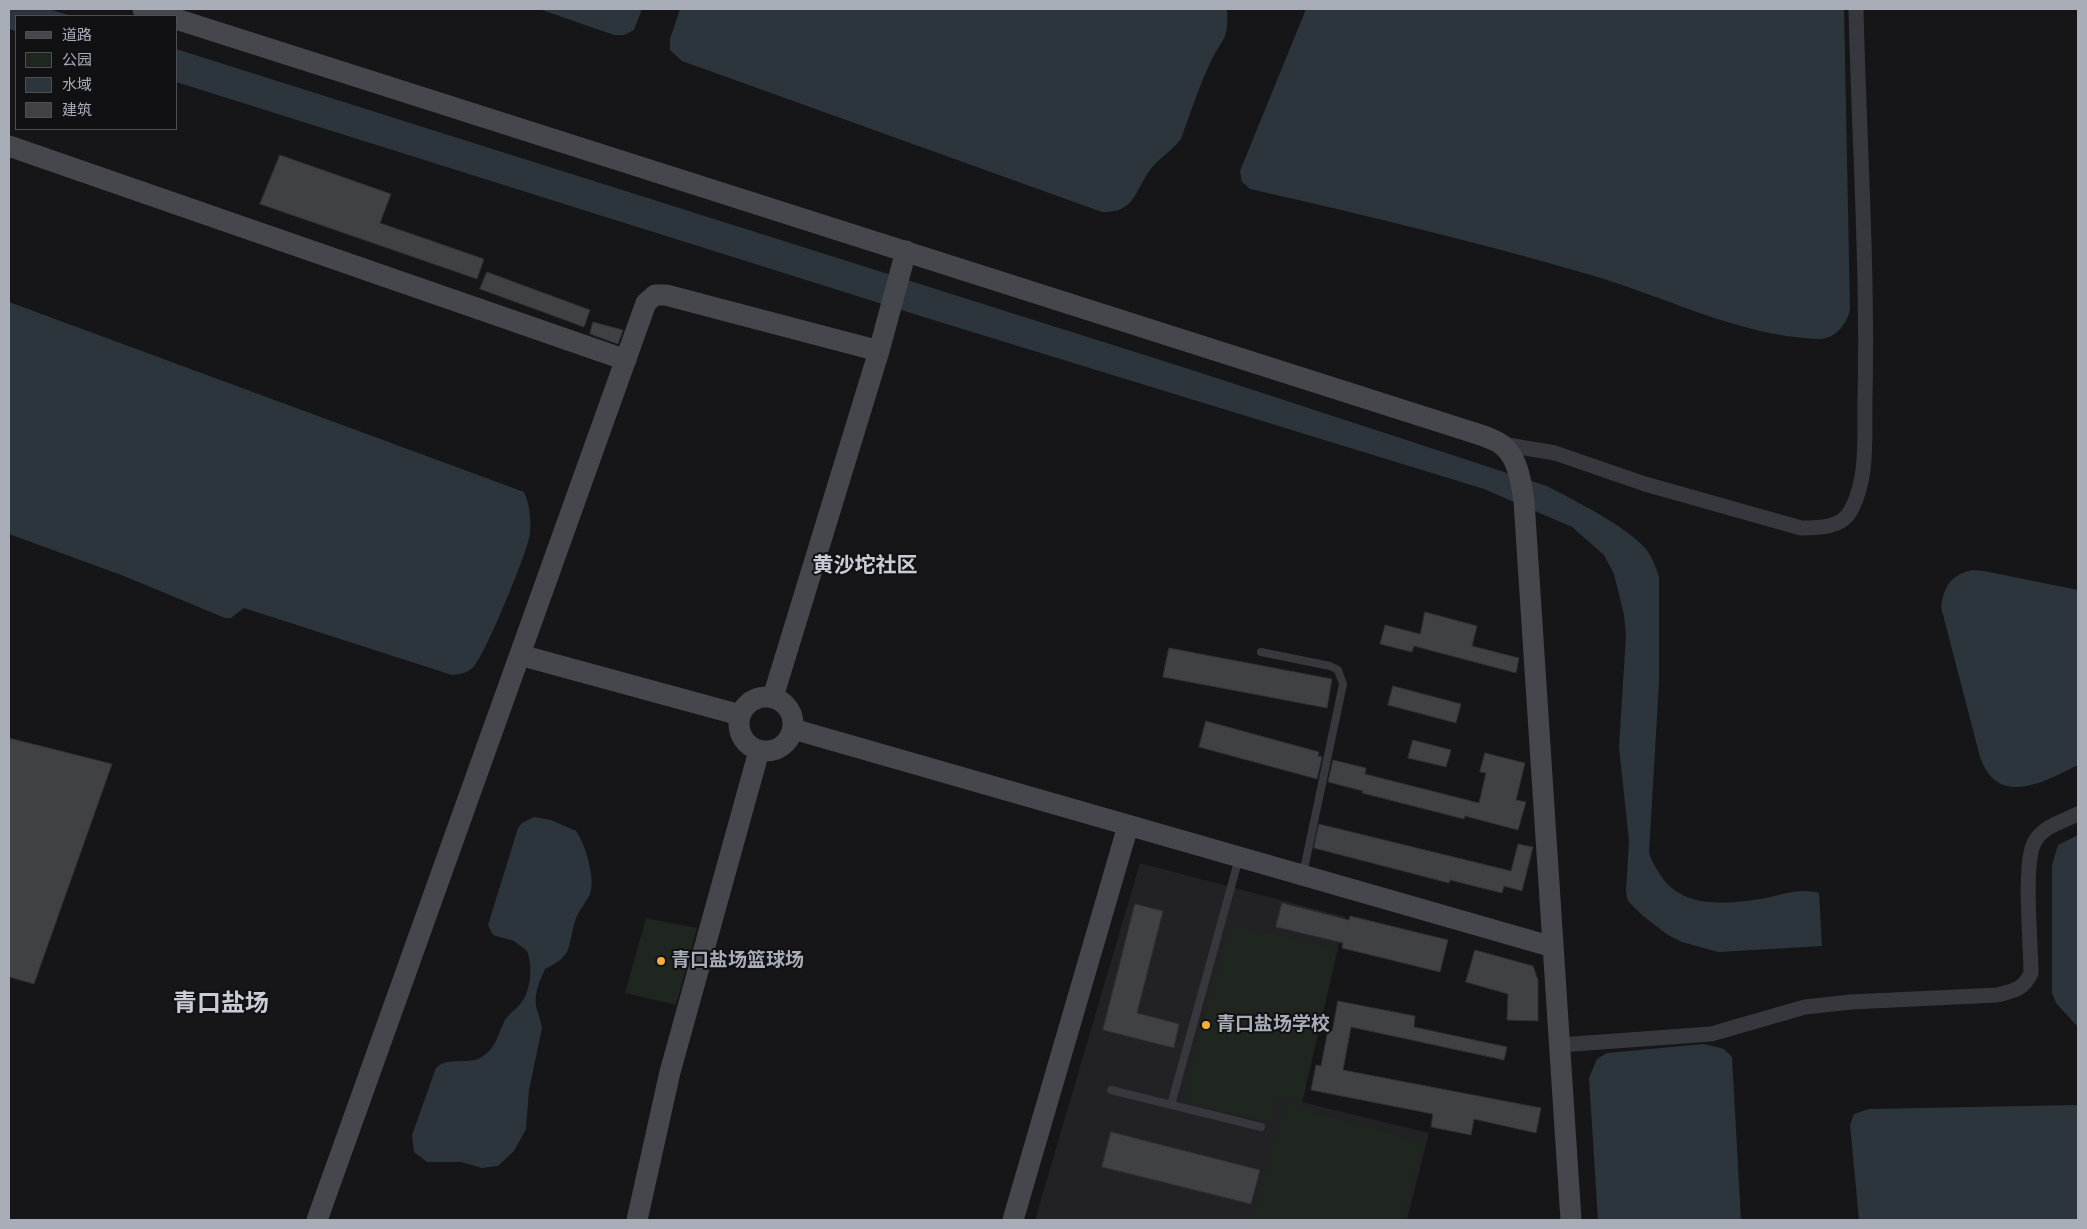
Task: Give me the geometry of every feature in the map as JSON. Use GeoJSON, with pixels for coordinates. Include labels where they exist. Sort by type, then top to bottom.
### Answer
{"type":"FeatureCollection","features":[{"type":"Feature","properties":{"kind":"street"},"geometry":{"type":"LineString","coordinates":[[143,9],[164,15]]}},
{"type":"Feature","properties":{"kind":"street"},"geometry":{"type":"LineString","coordinates":[[178,20],[1484,436],[1502,444],[1555,453],[1645,484],[1801,528],[1818,528],[1837,523],[1851,510],[1860,488],[1863,463],[1866,352],[1856,9]]}},
{"type":"Feature","properties":{"kind":"street"},"geometry":{"type":"LineString","coordinates":[[9,146],[626,360]]}},
{"type":"Feature","properties":{"kind":"street"},"geometry":{"type":"LineString","coordinates":[[773,697],[879,351],[906,251]]}},
{"type":"Feature","properties":{"kind":"street"},"geometry":{"type":"LineString","coordinates":[[317,1220],[646,303],[655,295],[666,294],[879,351]]}},
{"type":"Feature","properties":{"kind":"street"},"geometry":{"type":"LineString","coordinates":[[1502,444],[1517,469],[1524,501],[1571,1220]]}},
{"type":"Feature","properties":{"kind":"street"},"geometry":{"type":"LineString","coordinates":[[520,655],[740,714]]}},
{"type":"Feature","properties":{"kind":"street"},"geometry":{"type":"LineString","coordinates":[[773,697],[787,706],[791,713],[793,729],[786,742],[780,747],[759,751],[746,743],[741,737],[738,722],[740,714],[749,702],[757,698],[773,697]]}},
{"type":"Feature","properties":{"kind":"street"},"geometry":{"type":"LineString","coordinates":[[793,729],[1553,947]]}},
{"type":"Feature","properties":{"kind":"street"},"geometry":{"type":"LineString","coordinates":[[637,1220],[670,1072],[759,751]]}},
{"type":"Feature","properties":{"kind":"street"},"geometry":{"type":"LineString","coordinates":[[1560,1045],[1711,1034],[1805,1007],[1850,1002],[1997,995],[2017,991],[2026,983],[2031,973],[2029,861],[2034,842],[2044,830],[2078,814]]}},
{"type":"Feature","properties":{"kind":"street"},"geometry":{"type":"LineString","coordinates":[[1013,1220],[1128,826]]}},
{"type":"Feature","properties":{"kind":"lane"},"geometry":{"type":"LineString","coordinates":[[1261,652],[1330,666],[1338,670],[1343,684],[1303,876]]}},
{"type":"Feature","properties":{"kind":"lane"},"geometry":{"type":"LineString","coordinates":[[1171,1105],[1239,858]]}},
{"type":"Feature","properties":{"kind":"lane"},"geometry":{"type":"LineString","coordinates":[[1111,1090],[1261,1127]]}},
{"type":"Feature","properties":{"kind":"shaded area","name":"青口盐场学校"},"geometry":{"type":"Polygon","coordinates":[[[1140,863],[1345,917],[1302,1102],[1429,1133],[1407,1220],[1035,1220],[1140,863]]]}},
{"type":"Feature","properties":{"kind":"green space","name":"青口盐场篮球场"},"geometry":{"type":"Polygon","coordinates":[[[646,918],[697,928],[676,1005],[625,993],[646,918]]]}},
{"type":"Feature","properties":{"kind":"green space"},"geometry":{"type":"Polygon","coordinates":[[[1230,925],[1338,948],[1302,1103],[1278,1096],[1270,1123],[1189,1103],[1185,1099],[1185,1088],[1230,925]]]}},
{"type":"Feature","properties":{"kind":"green space"},"geometry":{"type":"Polygon","coordinates":[[[1285,1104],[1423,1142],[1401,1220],[1252,1220],[1285,1104]]]}},
{"type":"Feature","properties":{"kind":"water"},"geometry":{"type":"Polygon","coordinates":[[[9,9],[48,9],[69,15],[15,15],[15,31],[9,29],[9,9]]]}},
{"type":"Feature","properties":{"kind":"water"},"geometry":{"type":"Polygon","coordinates":[[[539,9],[642,9],[634,30],[624,35],[614,35],[539,9]]]}},
{"type":"Feature","properties":{"kind":"water"},"geometry":{"type":"Polygon","coordinates":[[[680,9],[1227,9],[1227,27],[1224,39],[1206,72],[1181,139],[1150,170],[1127,205],[1121,209],[1102,212],[682,61],[670,50],[670,39],[680,9]]]}},
{"type":"Feature","properties":{"kind":"water"},"geometry":{"type":"Polygon","coordinates":[[[1306,9],[1844,9],[1850,310],[1846,321],[1834,334],[1822,339],[1787,336],[1758,330],[1702,314],[1591,275],[1506,251],[1250,189],[1242,182],[1240,171],[1306,9]]]}},
{"type":"Feature","properties":{"kind":"water"},"geometry":{"type":"Polygon","coordinates":[[[178,50],[1192,370],[1547,486],[1585,506],[1613,522],[1637,540],[1650,555],[1659,577],[1659,683],[1649,852],[1654,864],[1661,876],[1682,895],[1709,902],[1738,902],[1798,891],[1819,893],[1822,946],[1718,952],[1682,942],[1668,935],[1643,916],[1628,901],[1626,892],[1629,841],[1619,747],[1626,635],[1624,615],[1614,574],[1604,555],[1572,527],[1484,489],[943,323],[178,83],[178,50]]]}},
{"type":"Feature","properties":{"kind":"water"},"geometry":{"type":"Polygon","coordinates":[[[9,302],[524,492],[528,502],[530,517],[528,543],[497,622],[473,668],[462,674],[452,675],[244,608],[231,618],[225,618],[124,576],[9,534],[9,302]]]}},
{"type":"Feature","properties":{"kind":"water"},"geometry":{"type":"Polygon","coordinates":[[[1972,570],[2078,590],[2078,765],[2037,783],[2010,787],[1998,782],[1988,773],[1980,757],[1941,607],[1944,593],[1950,582],[1959,575],[1972,570]]]}},
{"type":"Feature","properties":{"kind":"water"},"geometry":{"type":"Polygon","coordinates":[[[534,817],[551,820],[576,831],[589,862],[592,880],[590,894],[576,917],[568,950],[561,959],[545,969],[538,987],[536,1005],[542,1028],[529,1090],[526,1129],[514,1151],[498,1166],[482,1168],[461,1162],[427,1162],[414,1152],[412,1135],[436,1068],[446,1062],[475,1060],[486,1054],[496,1041],[505,1020],[521,1003],[527,992],[530,964],[527,951],[514,941],[493,935],[488,925],[518,828],[522,823],[534,817]]]}},
{"type":"Feature","properties":{"kind":"water"},"geometry":{"type":"Polygon","coordinates":[[[2078,835],[2078,1027],[2056,1003],[2052,993],[2052,865],[2058,845],[2078,835]]]}},
{"type":"Feature","properties":{"kind":"water"},"geometry":{"type":"Polygon","coordinates":[[[1704,1044],[1724,1049],[1732,1057],[1741,1220],[1598,1220],[1589,1078],[1597,1059],[1607,1053],[1704,1044]]]}},
{"type":"Feature","properties":{"kind":"water"},"geometry":{"type":"Polygon","coordinates":[[[2078,1105],[2078,1220],[1859,1220],[1850,1125],[1854,1114],[1869,1109],[2078,1105]]]}},
{"type":"Feature","properties":{"kind":"building"},"geometry":{"type":"Polygon","coordinates":[[[280,155],[391,194],[380,223],[484,259],[477,279],[260,204],[280,155]]]}},
{"type":"Feature","properties":{"kind":"building"},"geometry":{"type":"Polygon","coordinates":[[[487,272],[590,310],[584,327],[480,289],[487,272]]]}},
{"type":"Feature","properties":{"kind":"building"},"geometry":{"type":"Polygon","coordinates":[[[593,322],[623,330],[618,344],[590,334],[593,322]]]}},
{"type":"Feature","properties":{"kind":"building"},"geometry":{"type":"Polygon","coordinates":[[[1425,612],[1477,626],[1472,646],[1519,658],[1516,673],[1414,646],[1412,652],[1380,644],[1385,625],[1420,634],[1425,612]]]}},
{"type":"Feature","properties":{"kind":"building"},"geometry":{"type":"Polygon","coordinates":[[[1169,648],[1332,679],[1327,708],[1163,677],[1169,648]]]}},
{"type":"Feature","properties":{"kind":"building"},"geometry":{"type":"Polygon","coordinates":[[[1393,686],[1461,704],[1456,723],[1388,705],[1393,686]]]}},
{"type":"Feature","properties":{"kind":"building"},"geometry":{"type":"Polygon","coordinates":[[[1206,721],[1319,752],[1318,756],[1322,757],[1317,779],[1199,747],[1206,721]]]}},
{"type":"Feature","properties":{"kind":"building"},"geometry":{"type":"Polygon","coordinates":[[[9,738],[112,764],[34,984],[9,977],[9,738]]]}},
{"type":"Feature","properties":{"kind":"building"},"geometry":{"type":"Polygon","coordinates":[[[1413,740],[1451,750],[1446,767],[1408,758],[1413,740]]]}},
{"type":"Feature","properties":{"kind":"building"},"geometry":{"type":"Polygon","coordinates":[[[1485,753],[1525,763],[1516,800],[1526,802],[1518,830],[1465,816],[1464,819],[1362,793],[1363,791],[1328,782],[1333,760],[1366,768],[1365,774],[1479,803],[1486,773],[1480,772],[1485,753]]]}},
{"type":"Feature","properties":{"kind":"building"},"geometry":{"type":"Polygon","coordinates":[[[1319,824],[1511,871],[1518,844],[1533,847],[1522,891],[1504,886],[1502,893],[1450,880],[1449,883],[1314,848],[1319,824]]]}},
{"type":"Feature","properties":{"kind":"building"},"geometry":{"type":"Polygon","coordinates":[[[1282,903],[1349,920],[1350,916],[1448,940],[1440,972],[1342,948],[1343,943],[1276,927],[1282,903]]]}},
{"type":"Feature","properties":{"kind":"building"},"geometry":{"type":"Polygon","coordinates":[[[1135,904],[1163,911],[1137,1013],[1179,1024],[1174,1048],[1103,1030],[1135,904]]]}},
{"type":"Feature","properties":{"kind":"building"},"geometry":{"type":"Polygon","coordinates":[[[1475,950],[1533,966],[1538,980],[1538,1021],[1507,1020],[1508,994],[1466,982],[1475,950]]]}},
{"type":"Feature","properties":{"kind":"building"},"geometry":{"type":"Polygon","coordinates":[[[1338,1001],[1415,1016],[1414,1027],[1507,1047],[1504,1060],[1351,1027],[1343,1070],[1541,1108],[1536,1133],[1474,1119],[1471,1135],[1431,1127],[1433,1114],[1311,1090],[1316,1065],[1321,1066],[1328,1030],[1332,1031],[1338,1001]]]}},
{"type":"Feature","properties":{"kind":"building"},"geometry":{"type":"Polygon","coordinates":[[[1111,1132],[1260,1170],[1251,1204],[1102,1167],[1111,1132]]]}},
{"type":"Feature","properties":{"kind":"place","name":"青口盐场篮球场"},"geometry":{"type":"Point","coordinates":[661,961]}},
{"type":"Feature","properties":{"kind":"place","name":"青口盐场学校"},"geometry":{"type":"Point","coordinates":[1206,1025]}},
{"type":"Feature","properties":{"kind":"district","name":"黄沙坨社区"},"geometry":{"type":"Point","coordinates":[865,567]}},
{"type":"Feature","properties":{"kind":"district","name":"青口盐场"},"geometry":{"type":"Point","coordinates":[221,1005]}}]}
